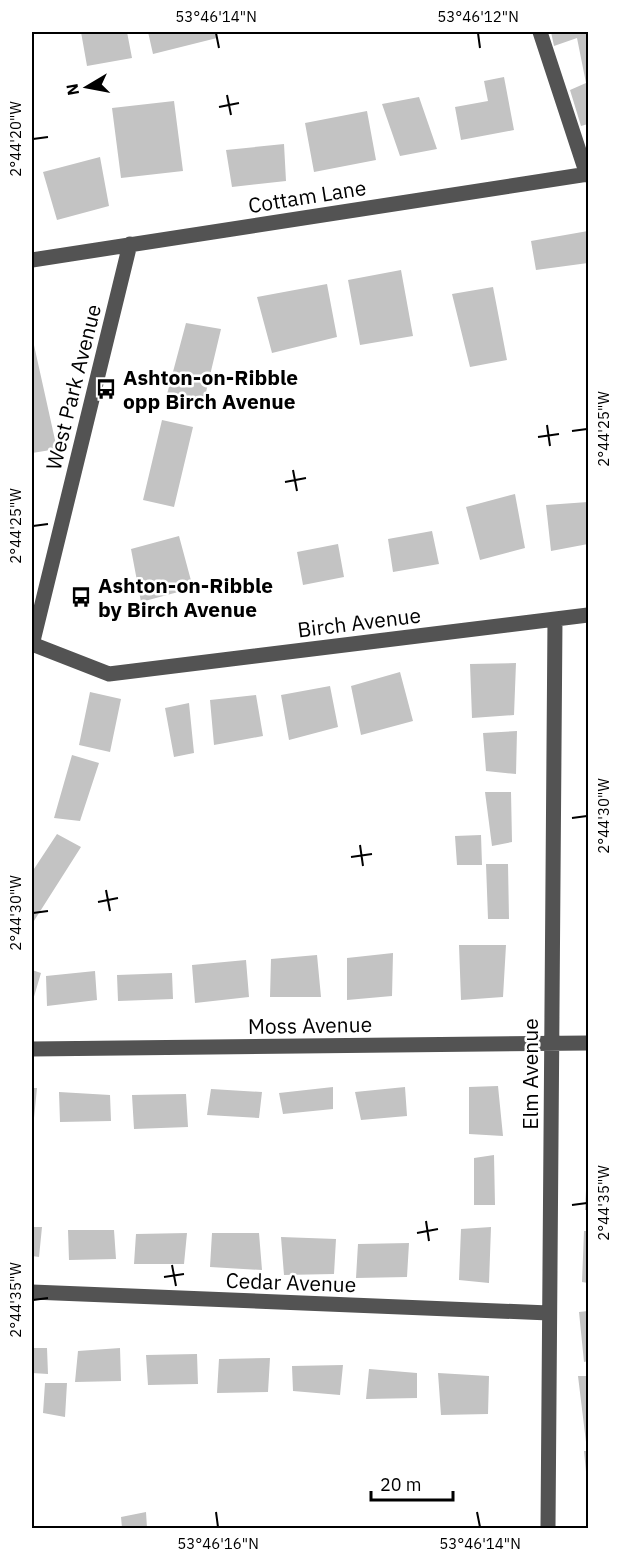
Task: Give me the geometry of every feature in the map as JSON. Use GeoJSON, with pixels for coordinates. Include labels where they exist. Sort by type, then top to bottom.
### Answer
{"type":"FeatureCollection","features":[{"type":"Feature","properties":{"kind":"street"},"geometry":{"type":"LineString","coordinates":[[540,32],[588,175]]}},
{"type":"Feature","properties":{"kind":"street","name":"Cottam Lane"},"geometry":{"type":"LineString","coordinates":[[32,260],[588,175]]}},
{"type":"Feature","properties":{"kind":"street","name":"West Park Avenue"},"geometry":{"type":"LineString","coordinates":[[32,645],[130,244]]}},
{"type":"Feature","properties":{"kind":"street","name":"Birch Avenue"},"geometry":{"type":"LineString","coordinates":[[32,645],[109,674],[588,615]]}},
{"type":"Feature","properties":{"kind":"street","name":"Elm Avenue"},"geometry":{"type":"LineString","coordinates":[[548,1528],[555,619]]}},
{"type":"Feature","properties":{"kind":"street","name":"Moss Avenue"},"geometry":{"type":"LineString","coordinates":[[32,1049],[588,1043]]}},
{"type":"Feature","properties":{"kind":"street","name":"Cedar Avenue"},"geometry":{"type":"LineString","coordinates":[[32,1292],[549,1314]]}},
{"type":"Feature","properties":{"kind":"building"},"geometry":{"type":"Polygon","coordinates":[[[81,32],[127,32],[132,58],[87,66],[81,32]]]}},
{"type":"Feature","properties":{"kind":"building"},"geometry":{"type":"Polygon","coordinates":[[[148,32],[216,32],[217,38],[153,54],[148,32]]]}},
{"type":"Feature","properties":{"kind":"building"},"geometry":{"type":"Polygon","coordinates":[[[551,32],[588,32],[588,124],[581,126],[570,90],[586,83],[577,38],[554,46],[551,32]]]}},
{"type":"Feature","properties":{"kind":"building"},"geometry":{"type":"Polygon","coordinates":[[[504,77],[514,130],[461,140],[455,107],[488,101],[484,81],[504,77]]]}},
{"type":"Feature","properties":{"kind":"building"},"geometry":{"type":"Polygon","coordinates":[[[419,97],[437,149],[400,156],[382,104],[419,97]]]}},
{"type":"Feature","properties":{"kind":"building"},"geometry":{"type":"Polygon","coordinates":[[[174,101],[183,171],[121,178],[112,108],[174,101]]]}},
{"type":"Feature","properties":{"kind":"building"},"geometry":{"type":"Polygon","coordinates":[[[367,111],[376,160],[314,172],[305,123],[367,111]]]}},
{"type":"Feature","properties":{"kind":"building"},"geometry":{"type":"Polygon","coordinates":[[[284,144],[286,181],[232,187],[226,150],[284,144]]]}},
{"type":"Feature","properties":{"kind":"building"},"geometry":{"type":"Polygon","coordinates":[[[100,157],[109,206],[57,220],[43,172],[100,157]]]}},
{"type":"Feature","properties":{"kind":"building"},"geometry":{"type":"Polygon","coordinates":[[[588,231],[588,263],[536,270],[531,241],[588,231]]]}},
{"type":"Feature","properties":{"kind":"building"},"geometry":{"type":"Polygon","coordinates":[[[401,270],[413,336],[360,345],[348,280],[401,270]]]}},
{"type":"Feature","properties":{"kind":"building"},"geometry":{"type":"Polygon","coordinates":[[[327,284],[337,337],[272,353],[257,297],[327,284]]]}},
{"type":"Feature","properties":{"kind":"building"},"geometry":{"type":"Polygon","coordinates":[[[493,287],[507,360],[470,367],[452,294],[493,287]]]}},
{"type":"Feature","properties":{"kind":"building"},"geometry":{"type":"Polygon","coordinates":[[[186,323],[221,329],[202,409],[166,398],[186,323]]]}},
{"type":"Feature","properties":{"kind":"building"},"geometry":{"type":"Polygon","coordinates":[[[32,336],[57,449],[32,453],[32,336]]]}},
{"type":"Feature","properties":{"kind":"building"},"geometry":{"type":"Polygon","coordinates":[[[162,420],[193,427],[174,507],[143,500],[162,420]]]}},
{"type":"Feature","properties":{"kind":"building"},"geometry":{"type":"Polygon","coordinates":[[[515,494],[525,548],[480,560],[466,507],[515,494]]]}},
{"type":"Feature","properties":{"kind":"building"},"geometry":{"type":"Polygon","coordinates":[[[588,502],[588,544],[551,551],[546,505],[588,502]]]}},
{"type":"Feature","properties":{"kind":"building"},"geometry":{"type":"Polygon","coordinates":[[[432,531],[439,564],[393,572],[388,539],[432,531]]]}},
{"type":"Feature","properties":{"kind":"building"},"geometry":{"type":"Polygon","coordinates":[[[179,536],[193,588],[141,602],[131,549],[179,536]]]}},
{"type":"Feature","properties":{"kind":"building"},"geometry":{"type":"Polygon","coordinates":[[[338,544],[344,577],[303,585],[297,552],[338,544]]]}},
{"type":"Feature","properties":{"kind":"building"},"geometry":{"type":"Polygon","coordinates":[[[516,663],[514,715],[472,718],[470,664],[516,663]]]}},
{"type":"Feature","properties":{"kind":"building"},"geometry":{"type":"Polygon","coordinates":[[[400,672],[413,721],[361,735],[351,686],[400,672]]]}},
{"type":"Feature","properties":{"kind":"building"},"geometry":{"type":"Polygon","coordinates":[[[330,686],[338,727],[289,740],[281,695],[330,686]]]}},
{"type":"Feature","properties":{"kind":"building"},"geometry":{"type":"Polygon","coordinates":[[[90,692],[121,699],[110,752],[79,745],[90,692]]]}},
{"type":"Feature","properties":{"kind":"building"},"geometry":{"type":"Polygon","coordinates":[[[256,695],[263,736],[214,745],[210,700],[256,695]]]}},
{"type":"Feature","properties":{"kind":"building"},"geometry":{"type":"Polygon","coordinates":[[[189,703],[194,753],[174,757],[165,708],[189,703]]]}},
{"type":"Feature","properties":{"kind":"building"},"geometry":{"type":"Polygon","coordinates":[[[517,731],[516,774],[486,771],[483,733],[517,731]]]}},
{"type":"Feature","properties":{"kind":"building"},"geometry":{"type":"Polygon","coordinates":[[[72,755],[99,763],[80,821],[54,818],[72,755]]]}},
{"type":"Feature","properties":{"kind":"building"},"geometry":{"type":"Polygon","coordinates":[[[485,792],[511,792],[512,842],[492,846],[485,792]]]}},
{"type":"Feature","properties":{"kind":"building"},"geometry":{"type":"Polygon","coordinates":[[[57,834],[81,847],[32,924],[32,872],[57,834]]]}},
{"type":"Feature","properties":{"kind":"building"},"geometry":{"type":"Polygon","coordinates":[[[481,835],[482,865],[457,865],[455,836],[481,835]]]}},
{"type":"Feature","properties":{"kind":"building"},"geometry":{"type":"Polygon","coordinates":[[[486,864],[508,864],[509,919],[488,919],[486,864]]]}},
{"type":"Feature","properties":{"kind":"building"},"geometry":{"type":"Polygon","coordinates":[[[459,945],[506,945],[503,997],[461,1000],[459,945]]]}},
{"type":"Feature","properties":{"kind":"building"},"geometry":{"type":"Polygon","coordinates":[[[393,953],[392,996],[347,1000],[347,958],[393,953]]]}},
{"type":"Feature","properties":{"kind":"building"},"geometry":{"type":"Polygon","coordinates":[[[317,955],[321,997],[270,997],[271,959],[317,955]]]}},
{"type":"Feature","properties":{"kind":"building"},"geometry":{"type":"Polygon","coordinates":[[[246,960],[249,997],[195,1003],[192,965],[246,960]]]}},
{"type":"Feature","properties":{"kind":"building"},"geometry":{"type":"Polygon","coordinates":[[[32,970],[41,973],[33,1000],[32,999],[32,970]]]}},
{"type":"Feature","properties":{"kind":"building"},"geometry":{"type":"Polygon","coordinates":[[[95,971],[97,1000],[47,1006],[46,976],[95,971]]]}},
{"type":"Feature","properties":{"kind":"building"},"geometry":{"type":"Polygon","coordinates":[[[172,973],[173,999],[118,1001],[117,975],[172,973]]]}},
{"type":"Feature","properties":{"kind":"building"},"geometry":{"type":"Polygon","coordinates":[[[498,1086],[503,1136],[469,1134],[469,1087],[498,1086]]]}},
{"type":"Feature","properties":{"kind":"building"},"geometry":{"type":"Polygon","coordinates":[[[333,1087],[333,1109],[283,1114],[279,1093],[333,1087]]]}},
{"type":"Feature","properties":{"kind":"building"},"geometry":{"type":"Polygon","coordinates":[[[405,1087],[407,1116],[361,1120],[355,1092],[405,1087]]]}},
{"type":"Feature","properties":{"kind":"building"},"geometry":{"type":"Polygon","coordinates":[[[32,1088],[37,1088],[34,1118],[32,1118],[32,1088]]]}},
{"type":"Feature","properties":{"kind":"building"},"geometry":{"type":"Polygon","coordinates":[[[211,1089],[262,1092],[259,1118],[207,1115],[211,1089]]]}},
{"type":"Feature","properties":{"kind":"building"},"geometry":{"type":"Polygon","coordinates":[[[59,1092],[110,1095],[111,1121],[60,1122],[59,1092]]]}},
{"type":"Feature","properties":{"kind":"building"},"geometry":{"type":"Polygon","coordinates":[[[186,1094],[188,1127],[134,1129],[132,1095],[186,1094]]]}},
{"type":"Feature","properties":{"kind":"building"},"geometry":{"type":"Polygon","coordinates":[[[494,1155],[495,1205],[474,1205],[474,1158],[494,1155]]]}},
{"type":"Feature","properties":{"kind":"building"},"geometry":{"type":"Polygon","coordinates":[[[587,1171],[588,1210],[585,1210],[587,1171]]]}},
{"type":"Feature","properties":{"kind":"building"},"geometry":{"type":"Polygon","coordinates":[[[32,1227],[42,1227],[39,1257],[32,1256],[32,1227]]]}},
{"type":"Feature","properties":{"kind":"building"},"geometry":{"type":"Polygon","coordinates":[[[491,1227],[489,1283],[459,1280],[461,1229],[491,1227]]]}},
{"type":"Feature","properties":{"kind":"building"},"geometry":{"type":"Polygon","coordinates":[[[68,1230],[114,1230],[116,1259],[69,1260],[68,1230]]]}},
{"type":"Feature","properties":{"kind":"building"},"geometry":{"type":"Polygon","coordinates":[[[584,1231],[588,1231],[588,1283],[582,1282],[584,1231]]]}},
{"type":"Feature","properties":{"kind":"building"},"geometry":{"type":"Polygon","coordinates":[[[187,1233],[184,1264],[134,1264],[136,1234],[187,1233]]]}},
{"type":"Feature","properties":{"kind":"building"},"geometry":{"type":"Polygon","coordinates":[[[212,1233],[259,1233],[262,1270],[210,1267],[212,1233]]]}},
{"type":"Feature","properties":{"kind":"building"},"geometry":{"type":"Polygon","coordinates":[[[281,1237],[336,1239],[334,1274],[284,1275],[281,1237]]]}},
{"type":"Feature","properties":{"kind":"building"},"geometry":{"type":"Polygon","coordinates":[[[409,1243],[407,1277],[356,1278],[358,1244],[409,1243]]]}},
{"type":"Feature","properties":{"kind":"building"},"geometry":{"type":"Polygon","coordinates":[[[588,1311],[588,1361],[584,1362],[579,1312],[588,1311]]]}},
{"type":"Feature","properties":{"kind":"building"},"geometry":{"type":"Polygon","coordinates":[[[32,1348],[47,1348],[48,1374],[32,1373],[32,1348]]]}},
{"type":"Feature","properties":{"kind":"building"},"geometry":{"type":"Polygon","coordinates":[[[120,1348],[121,1381],[75,1382],[78,1351],[120,1348]]]}},
{"type":"Feature","properties":{"kind":"building"},"geometry":{"type":"Polygon","coordinates":[[[197,1354],[198,1384],[148,1385],[146,1355],[197,1354]]]}},
{"type":"Feature","properties":{"kind":"building"},"geometry":{"type":"Polygon","coordinates":[[[270,1358],[268,1392],[217,1393],[219,1359],[270,1358]]]}},
{"type":"Feature","properties":{"kind":"building"},"geometry":{"type":"Polygon","coordinates":[[[343,1365],[340,1395],[293,1391],[292,1366],[343,1365]]]}},
{"type":"Feature","properties":{"kind":"building"},"geometry":{"type":"Polygon","coordinates":[[[369,1369],[417,1373],[417,1398],[366,1399],[369,1369]]]}},
{"type":"Feature","properties":{"kind":"building"},"geometry":{"type":"Polygon","coordinates":[[[438,1373],[489,1376],[488,1414],[441,1415],[438,1373]]]}},
{"type":"Feature","properties":{"kind":"building"},"geometry":{"type":"Polygon","coordinates":[[[578,1376],[588,1376],[588,1442],[586,1442],[578,1376]]]}},
{"type":"Feature","properties":{"kind":"building"},"geometry":{"type":"Polygon","coordinates":[[[45,1383],[67,1383],[65,1417],[43,1413],[45,1383]]]}},
{"type":"Feature","properties":{"kind":"building"},"geometry":{"type":"Polygon","coordinates":[[[584,1451],[588,1451],[588,1482],[587,1482],[584,1451]]]}},
{"type":"Feature","properties":{"kind":"building"},"geometry":{"type":"Polygon","coordinates":[[[146,1512],[147,1528],[122,1528],[121,1517],[146,1512]]]}},
{"type":"Feature","properties":{"kind":"place","name":"Ashton-on-Ribble opp Birch Avenue"},"geometry":{"type":"Point","coordinates":[106,389]}},
{"type":"Feature","properties":{"kind":"place","name":"Ashton-on-Ribble by Birch Avenue"},"geometry":{"type":"Point","coordinates":[81,597]}}]}
